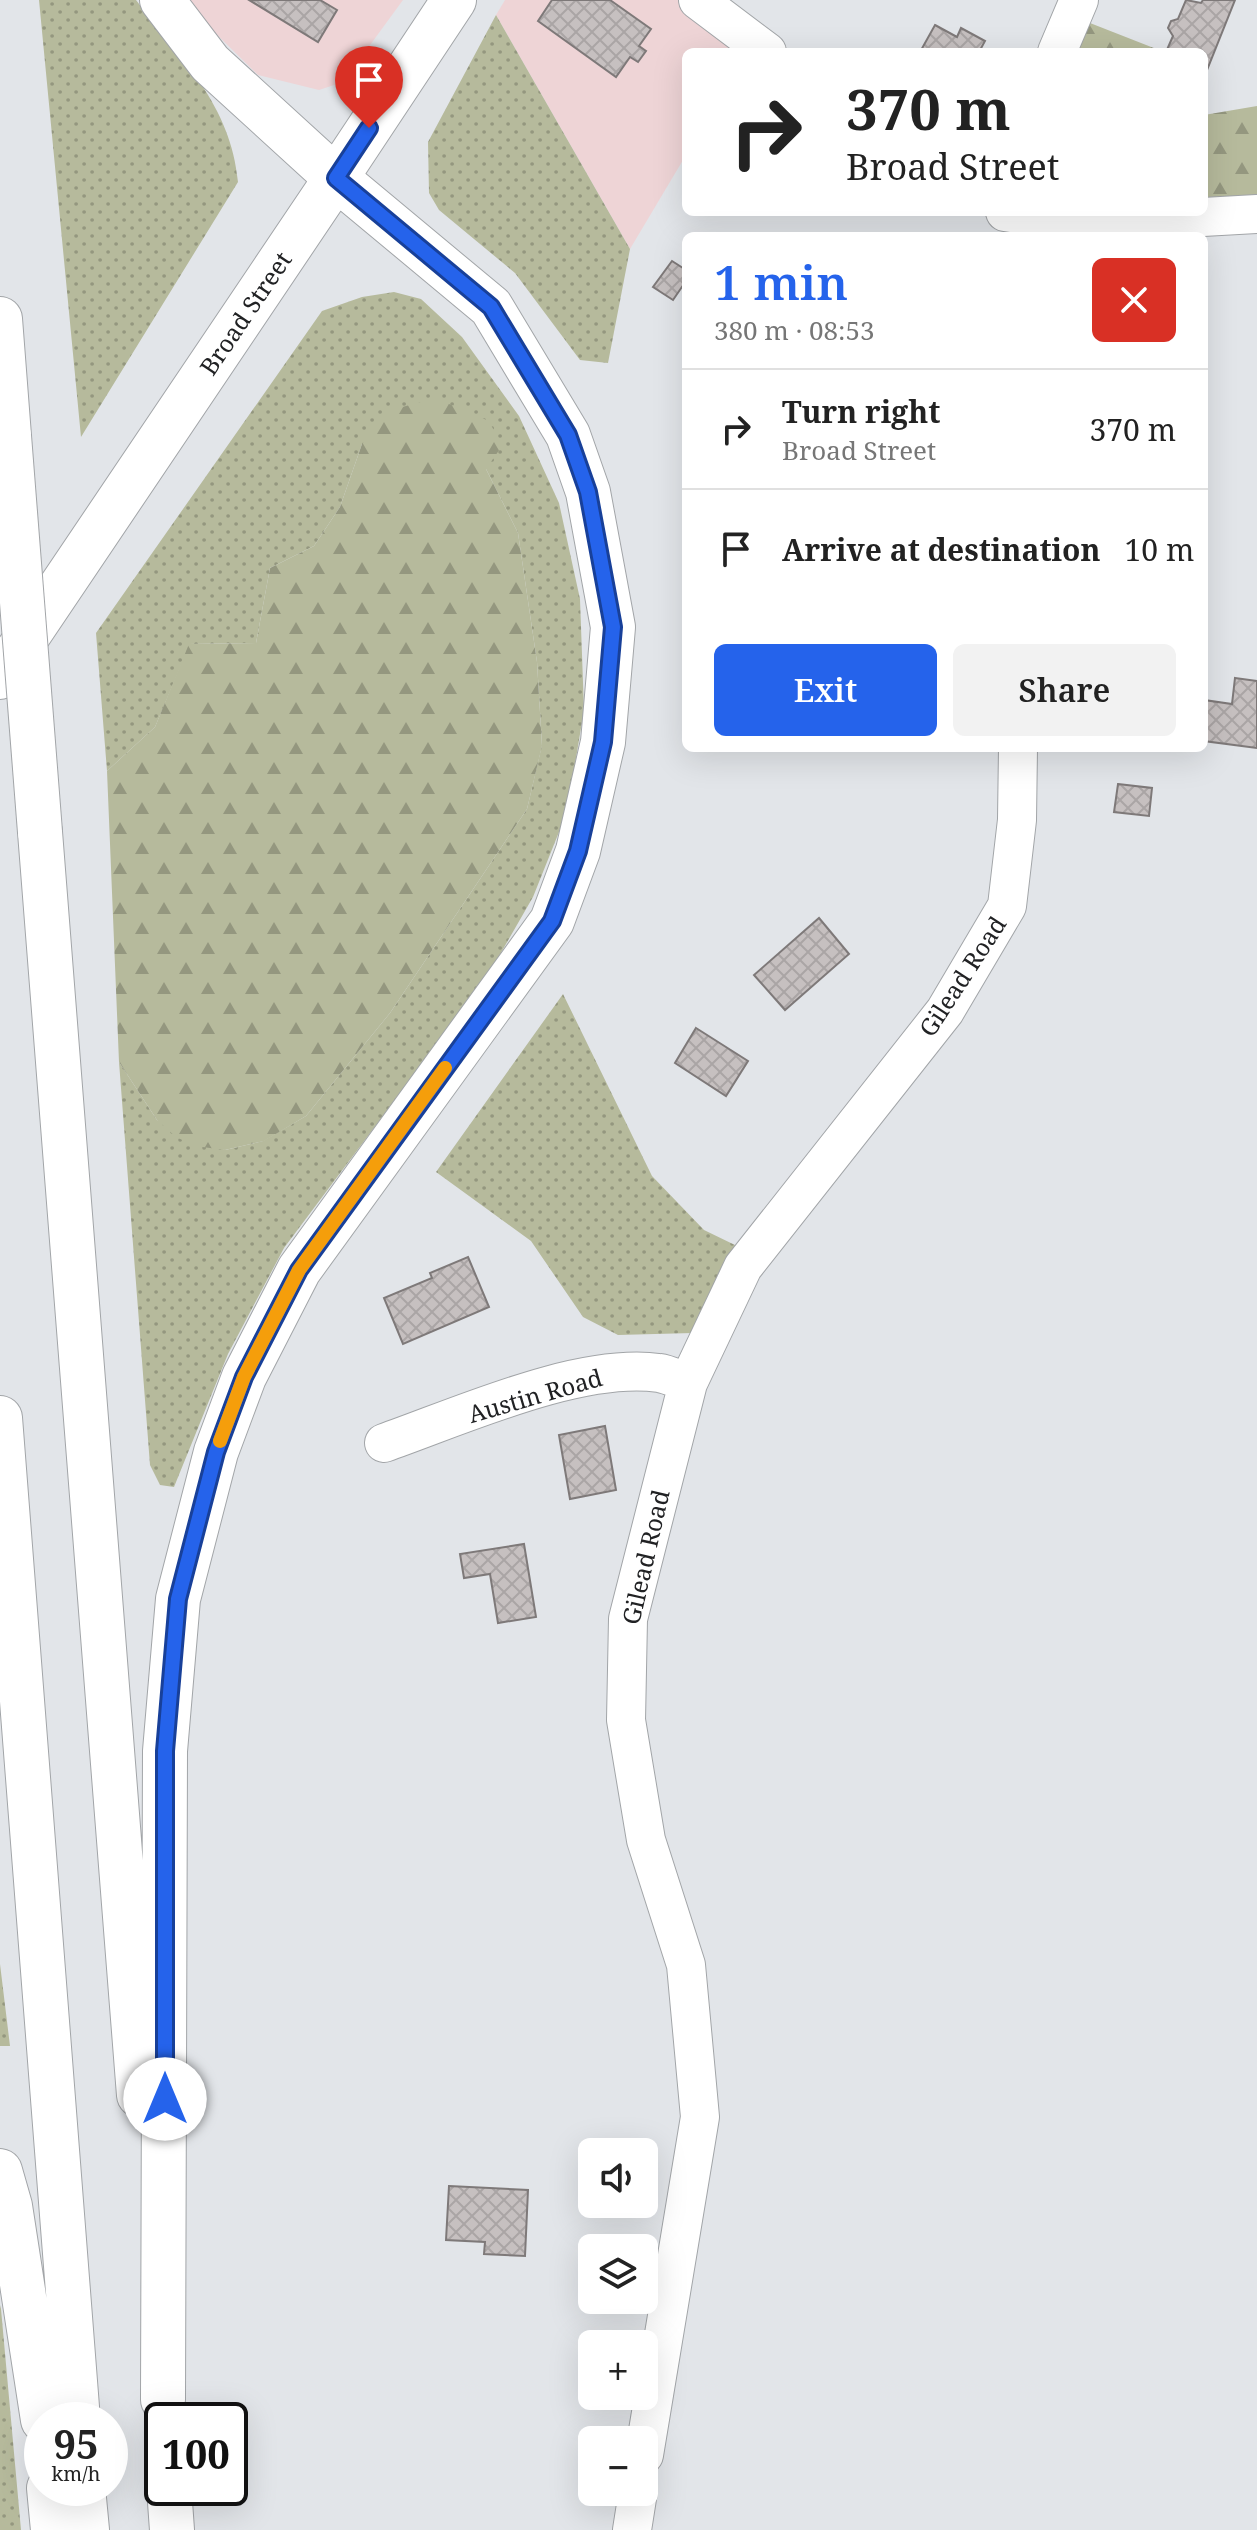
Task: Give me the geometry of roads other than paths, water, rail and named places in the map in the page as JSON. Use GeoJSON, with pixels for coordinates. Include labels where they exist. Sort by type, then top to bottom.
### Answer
{"type":"FeatureCollection","features":[{"type":"Feature","properties":{"kind":"main road"},"geometry":{"type":"LineString","coordinates":[[162,0],[210,63],[336,178],[491,307],[568,435],[588,492],[613,627],[603,742],[578,851],[552,921],[299,1270],[234,1402],[216,1452],[178,1599],[165,1751],[164,2402]]}},
{"type":"Feature","properties":{"kind":"main road","name":"Broad Street"},"geometry":{"type":"LineString","coordinates":[[0,677],[454,0]]}},
{"type":"Feature","properties":{"kind":"main road"},"geometry":{"type":"LineString","coordinates":[[0,319],[163,2402]]}},
{"type":"Feature","properties":{"kind":"main road"},"geometry":{"type":"LineString","coordinates":[[0,1418],[77,2402]]}},
{"type":"Feature","properties":{"kind":"main road"},"geometry":{"type":"LineString","coordinates":[[0,2171],[10,2206],[40,2402]]}},
{"type":"Feature","properties":{"kind":"main road"},"geometry":{"type":"LineString","coordinates":[[51,2506],[53,2530]]}},
{"type":"Feature","properties":{"kind":"main road"},"geometry":{"type":"LineString","coordinates":[[85,2506],[87,2530]]}},
{"type":"Feature","properties":{"kind":"main road"},"geometry":{"type":"LineString","coordinates":[[170,2506],[172,2530]]}},
{"type":"Feature","properties":{"kind":"street"},"geometry":{"type":"LineString","coordinates":[[698,0],[762,48]]}},
{"type":"Feature","properties":{"kind":"street"},"geometry":{"type":"LineString","coordinates":[[1059,48],[1079,0]]}},
{"type":"Feature","properties":{"kind":"street"},"geometry":{"type":"LineString","coordinates":[[1029,216],[1079,224],[1257,214]]}},
{"type":"Feature","properties":{"kind":"street","name":"Gilead Road"},"geometry":{"type":"LineString","coordinates":[[649,2426],[700,2117],[686,1965],[646,1840],[626,1720],[628,1619],[688,1383],[743,1267],[945,1011],[1007,906],[1017,820],[1018,752]]}},
{"type":"Feature","properties":{"kind":"street","name":"Austin Road"},"geometry":{"type":"LineString","coordinates":[[384,1443],[555,1384],[606,1374],[661,1373],[688,1383]]}},
{"type":"Feature","properties":{"kind":"street"},"geometry":{"type":"LineString","coordinates":[[632,2530],[636,2506]]}}]}
